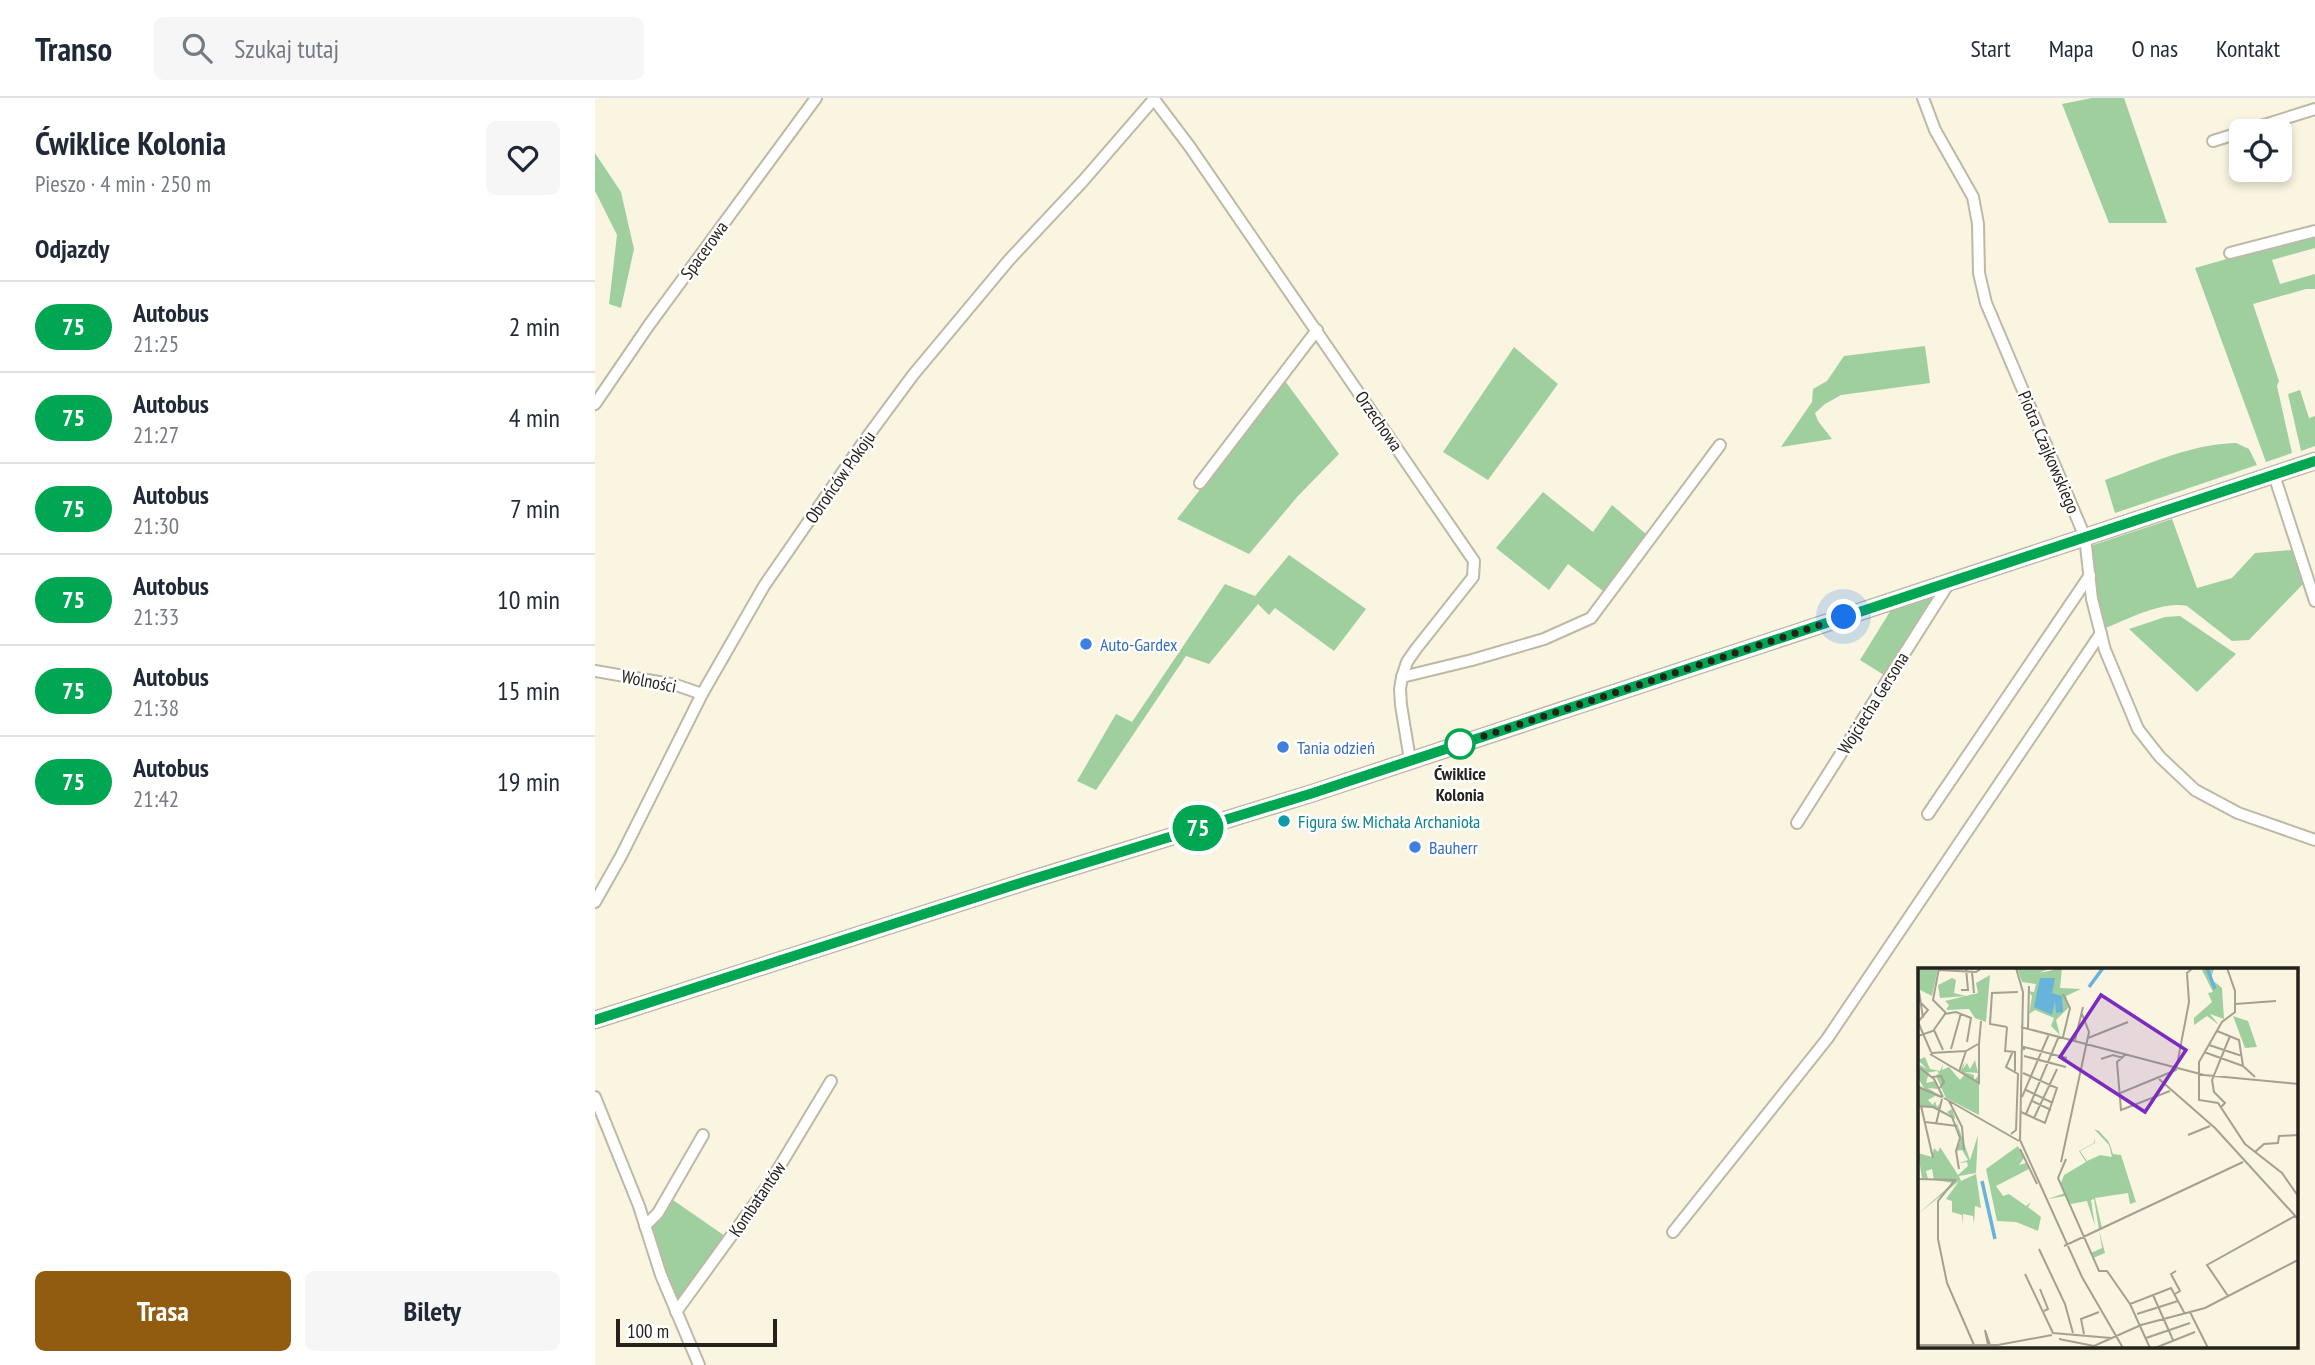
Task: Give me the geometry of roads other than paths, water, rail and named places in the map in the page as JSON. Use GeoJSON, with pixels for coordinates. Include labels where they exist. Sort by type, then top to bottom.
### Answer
{"type":"FeatureCollection","features":[{"type":"Feature","properties":{"kind":"main road"},"geometry":{"type":"LineString","coordinates":[[595,1020],[1410,760],[2315,461]]}},
{"type":"Feature","properties":{"kind":"street","name":"Spacerowa"},"geometry":{"type":"LineString","coordinates":[[595,404],[649,325],[816,98]]}},
{"type":"Feature","properties":{"kind":"street","name":"Orzechowa"},"geometry":{"type":"LineString","coordinates":[[1153,98],[1317,330],[1474,561],[1473,577],[1416,649],[1402,677],[1401,705],[1410,760]]}},
{"type":"Feature","properties":{"kind":"street","name":"Obrońców Pokoju"},"geometry":{"type":"LineString","coordinates":[[595,902],[702,694],[764,586],[862,444],[913,375],[1009,260],[1083,181],[1153,98]]}},
{"type":"Feature","properties":{"kind":"street","name":"Piotra Czajkowskiego"},"geometry":{"type":"LineString","coordinates":[[1923,98],[1935,130],[1973,197],[1978,224],[1979,273],[1986,303],[2085,537],[2089,575],[2105,650],[2138,729],[2160,757],[2195,790],[2238,813],[2315,840]]}},
{"type":"Feature","properties":{"kind":"street"},"geometry":{"type":"LineString","coordinates":[[2284,119],[2315,109]]}},
{"type":"Feature","properties":{"kind":"street"},"geometry":{"type":"LineString","coordinates":[[2213,141],[2229,136]]}},
{"type":"Feature","properties":{"kind":"street"},"geometry":{"type":"LineString","coordinates":[[2230,253],[2315,231]]}},
{"type":"Feature","properties":{"kind":"street"},"geometry":{"type":"LineString","coordinates":[[1200,483],[1317,330]]}},
{"type":"Feature","properties":{"kind":"street"},"geometry":{"type":"LineString","coordinates":[[1402,677],[1544,639],[1591,618],[1720,445]]}},
{"type":"Feature","properties":{"kind":"street"},"geometry":{"type":"LineString","coordinates":[[2274,475],[2315,601]]}},
{"type":"Feature","properties":{"kind":"street"},"geometry":{"type":"LineString","coordinates":[[1928,814],[2089,575]]}},
{"type":"Feature","properties":{"kind":"street","name":"Wojciecha Gersona"},"geometry":{"type":"LineString","coordinates":[[1797,823],[1949,582]]}},
{"type":"Feature","properties":{"kind":"street"},"geometry":{"type":"LineString","coordinates":[[1673,1232],[1826,1039],[2101,633]]}},
{"type":"Feature","properties":{"kind":"street","name":"Wolności"},"geometry":{"type":"LineString","coordinates":[[595,671],[676,685],[702,694]]}},
{"type":"Feature","properties":{"kind":"street","name":"Kombatantów"},"geometry":{"type":"LineString","coordinates":[[676,1312],[769,1184],[831,1081]]}},
{"type":"Feature","properties":{"kind":"street"},"geometry":{"type":"LineString","coordinates":[[595,1097],[661,1275],[699,1365]]}},
{"type":"Feature","properties":{"kind":"street"},"geometry":{"type":"LineString","coordinates":[[645,1226],[658,1213],[703,1135]]}},
{"type":"Feature","properties":{"kind":"place","name":"Auto-Gardex"},"geometry":{"type":"Point","coordinates":[1086,644]}},
{"type":"Feature","properties":{"kind":"place","name":"Ćwiklice Kolonia"},"geometry":{"type":"Point","coordinates":[1460,744]}},
{"type":"Feature","properties":{"kind":"place","name":"Tania odzień"},"geometry":{"type":"Point","coordinates":[1283,747]}},
{"type":"Feature","properties":{"kind":"place","name":"Figura św. Michała Archanioła"},"geometry":{"type":"Point","coordinates":[1284,821]}},
{"type":"Feature","properties":{"kind":"place","name":"Bauherr"},"geometry":{"type":"Point","coordinates":[1415,847]}}]}
